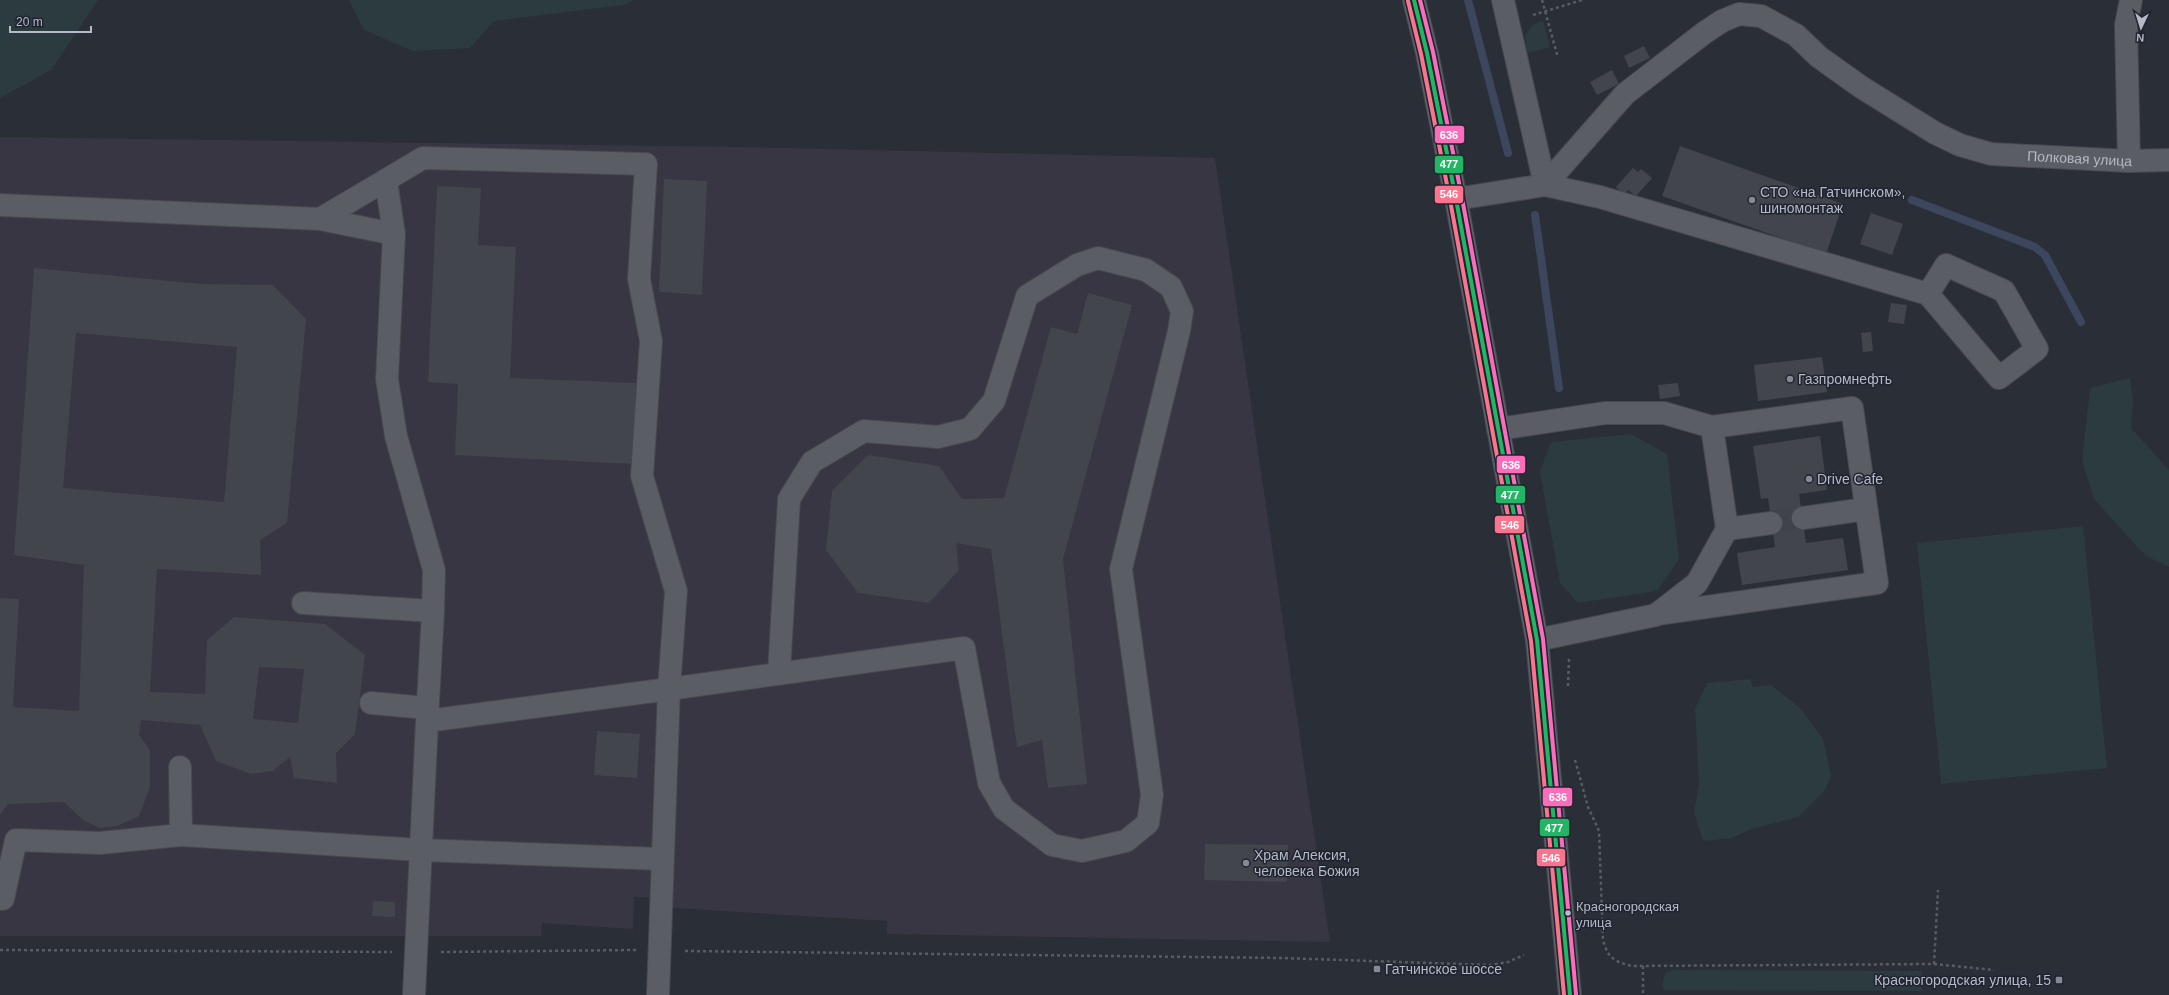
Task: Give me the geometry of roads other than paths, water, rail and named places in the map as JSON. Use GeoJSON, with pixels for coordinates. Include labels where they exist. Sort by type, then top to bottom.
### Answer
{"type":"FeatureCollection","features":[{"type":"Feature","properties":{"kind":"main road"},"geometry":{"type":"LineString","coordinates":[[1414,0],[1427,53],[1456,199],[1536,640],[1570,995]]}},
{"type":"Feature","properties":{"kind":"street"},"geometry":{"type":"LineString","coordinates":[[1503,0],[1545,185]]}},
{"type":"Feature","properties":{"kind":"street"},"geometry":{"type":"LineString","coordinates":[[2129,161],[2126,25],[2131,0]]}},
{"type":"Feature","properties":{"kind":"street","name":"Полковая улица"},"geometry":{"type":"LineString","coordinates":[[1545,185],[1625,94],[1722,20],[1739,14],[1761,16],[1796,35],[1819,57],[1855,83],[1935,133],[1960,145],[1991,154],[2129,161],[2169,160]]}},
{"type":"Feature","properties":{"kind":"street"},"geometry":{"type":"LineString","coordinates":[[320,219],[423,158],[646,164],[639,279],[651,341],[642,476],[676,591],[669,689],[658,995]]}},
{"type":"Feature","properties":{"kind":"street"},"geometry":{"type":"LineString","coordinates":[[386,180],[394,234],[387,379],[396,436],[434,570],[414,995]]}},
{"type":"Feature","properties":{"kind":"street"},"geometry":{"type":"LineString","coordinates":[[1456,199],[1545,185],[1600,197],[1928,294],[1999,378],[2037,349],[2004,291],[1946,265],[1928,294]]}},
{"type":"Feature","properties":{"kind":"street"},"geometry":{"type":"LineString","coordinates":[[0,205],[320,219],[394,234]]}},
{"type":"Feature","properties":{"kind":"street"},"geometry":{"type":"LineString","coordinates":[[371,703],[427,714],[669,689],[779,672],[964,648],[989,783],[1004,809],[1052,845],[1082,851],[1126,841],[1148,822],[1152,795],[1121,569],[1179,331],[1182,311],[1171,287],[1146,270],[1098,258],[1077,265],[1027,296],[994,401],[970,429],[938,437],[864,431],[812,462],[789,499],[779,672]]}},
{"type":"Feature","properties":{"kind":"street"},"geometry":{"type":"LineString","coordinates":[[1498,429],[1606,414],[1657,413],[1664,413],[1712,427],[1852,408],[1877,583],[1656,615],[1536,640]]}},
{"type":"Feature","properties":{"kind":"street"},"geometry":{"type":"LineString","coordinates":[[1656,615],[1697,584],[1727,529],[1712,427]]}},
{"type":"Feature","properties":{"kind":"street"},"geometry":{"type":"LineString","coordinates":[[1803,518],[1866,509]]}},
{"type":"Feature","properties":{"kind":"street"},"geometry":{"type":"LineString","coordinates":[[1727,529],[1771,523]]}},
{"type":"Feature","properties":{"kind":"street"},"geometry":{"type":"LineString","coordinates":[[303,602],[433,611]]}},
{"type":"Feature","properties":{"kind":"street"},"geometry":{"type":"LineString","coordinates":[[180,767],[181,835]]}},
{"type":"Feature","properties":{"kind":"street"},"geometry":{"type":"LineString","coordinates":[[0,899],[2,899],[16,840],[100,843],[181,835],[420,850],[662,859]]}},
{"type":"Feature","properties":{"kind":"waterway"},"geometry":{"type":"LineString","coordinates":[[1468,0],[1508,153]]}},
{"type":"Feature","properties":{"kind":"waterway"},"geometry":{"type":"LineString","coordinates":[[1912,200],[2035,247],[2045,255],[2081,322]]}},
{"type":"Feature","properties":{"kind":"waterway"},"geometry":{"type":"LineString","coordinates":[[1535,215],[1559,388]]}},
{"type":"Feature","properties":{"kind":"tunnel"},"geometry":{"type":"LineString","coordinates":[[1771,523],[1803,518]]}},
{"type":"Feature","properties":{"kind":"place","name":"СТО «на Гатчинском», шиномонтаж"},"geometry":{"type":"Point","coordinates":[1752,200]}},
{"type":"Feature","properties":{"kind":"place","name":"Газпромнефть"},"geometry":{"type":"Point","coordinates":[1790,379]}},
{"type":"Feature","properties":{"kind":"place","name":"Drive Cafe"},"geometry":{"type":"Point","coordinates":[1809,479]}},
{"type":"Feature","properties":{"kind":"place","name":"Храм Алексия, человека Божия"},"geometry":{"type":"Point","coordinates":[1246,863]}},
{"type":"Feature","properties":{"kind":"place","name":"Красногородская улица"},"geometry":{"type":"Point","coordinates":[1568,913]}},
{"type":"Feature","properties":{"kind":"place","name":"Гатчинское шоссе"},"geometry":{"type":"Point","coordinates":[1377,969]}},
{"type":"Feature","properties":{"kind":"place","name":"Красногородская улица, 15"},"geometry":{"type":"Point","coordinates":[2059,980]}}]}
